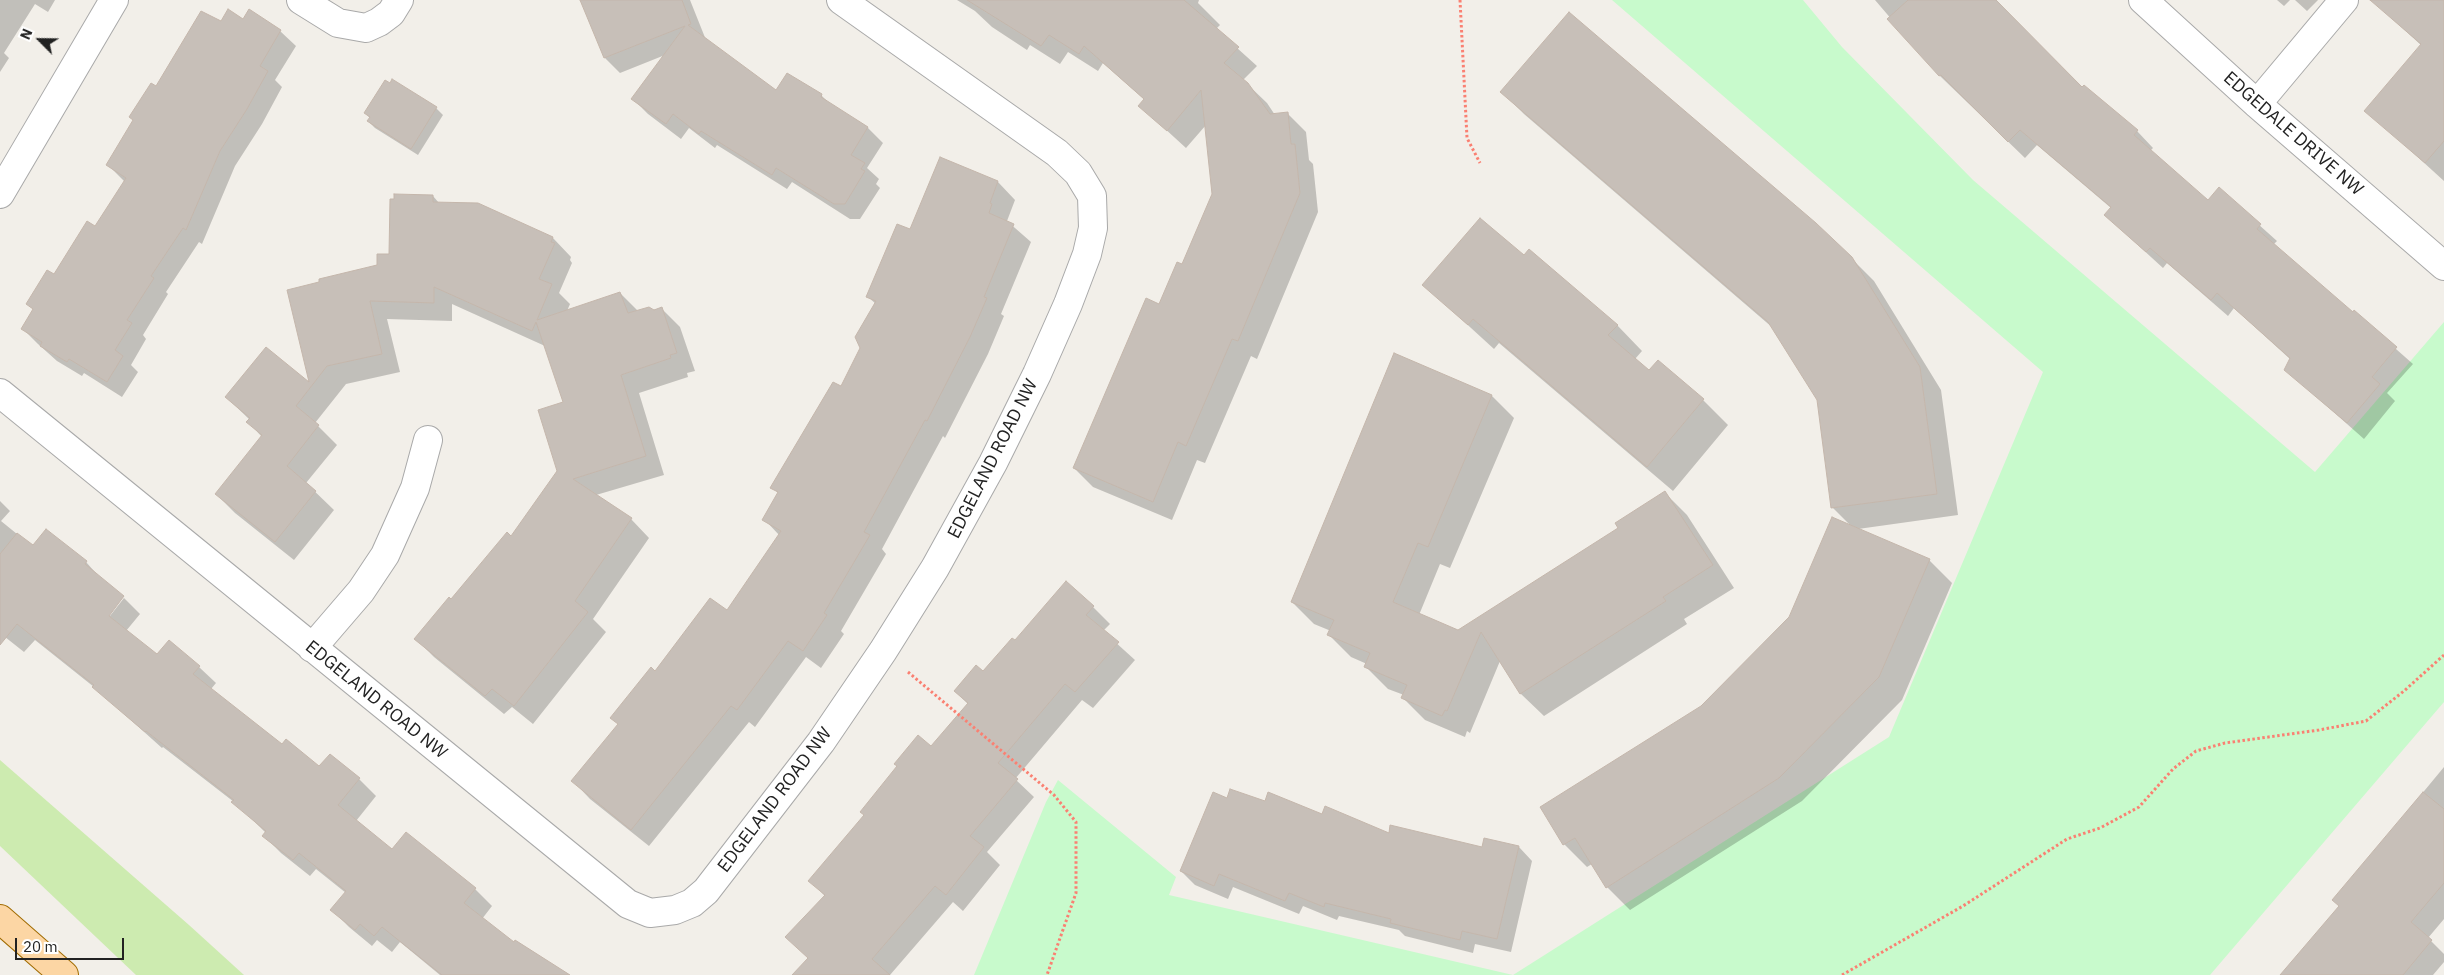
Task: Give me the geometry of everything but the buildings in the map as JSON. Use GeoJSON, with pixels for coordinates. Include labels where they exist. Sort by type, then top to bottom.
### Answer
{"type":"FeatureCollection","features":[{"type":"Feature","properties":{"kind":"main road"},"geometry":{"type":"LineString","coordinates":[[0,919],[64,975]]}},
{"type":"Feature","properties":{"kind":"street"},"geometry":{"type":"LineString","coordinates":[[0,194],[114,0]]}},
{"type":"Feature","properties":{"kind":"street"},"geometry":{"type":"LineString","coordinates":[[301,0],[338,23],[366,28],[379,22],[391,13],[399,0]]}},
{"type":"Feature","properties":{"kind":"street","name":"EDGELAND ROAD NW"},"geometry":{"type":"LineString","coordinates":[[0,393],[628,904],[650,913],[675,910],[692,903],[706,891],[821,742],[883,651],[936,568],[993,463],[1037,374],[1068,304],[1087,254],[1093,228],[1092,196],[1078,173],[1057,153],[842,0]]}},
{"type":"Feature","properties":{"kind":"street","name":"EDGEDALE DRIVE NW"},"geometry":{"type":"LineString","coordinates":[[2143,0],[2256,104],[2442,261]]}},
{"type":"Feature","properties":{"kind":"street"},"geometry":{"type":"LineString","coordinates":[[2256,104],[2344,0]]}},
{"type":"Feature","properties":{"kind":"street"},"geometry":{"type":"LineString","coordinates":[[312,648],[361,591],[386,555],[415,488],[428,440]]}},
{"type":"Feature","properties":{"kind":"path"},"geometry":{"type":"LineString","coordinates":[[1460,0],[1467,138],[1480,163]]}},
{"type":"Feature","properties":{"kind":"path"},"geometry":{"type":"LineString","coordinates":[[883,651],[1054,795],[1076,822],[1076,894],[1047,975]]}},
{"type":"Feature","properties":{"kind":"path"},"geometry":{"type":"LineString","coordinates":[[1842,975],[1963,906],[2067,839],[2100,828],[2139,807],[2173,769],[2196,751],[2225,743],[2319,730],[2366,721],[2404,691],[2444,655]]}},
{"type":"Feature","properties":{"kind":"green space"},"geometry":{"type":"Polygon","coordinates":[[[1612,0],[1803,0],[1842,47],[1973,180],[2315,472],[2444,322],[2444,702],[2210,975],[1513,975],[1889,737],[2043,372],[1612,0]]]}},
{"type":"Feature","properties":{"kind":"green space"},"geometry":{"type":"Polygon","coordinates":[[[0,760],[244,975],[136,975],[0,846],[0,760]]]}},
{"type":"Feature","properties":{"kind":"green space"},"geometry":{"type":"Polygon","coordinates":[[[1058,780],[1176,877],[1169,895],[1513,975],[974,975],[1046,802],[1058,780]]]}}]}
